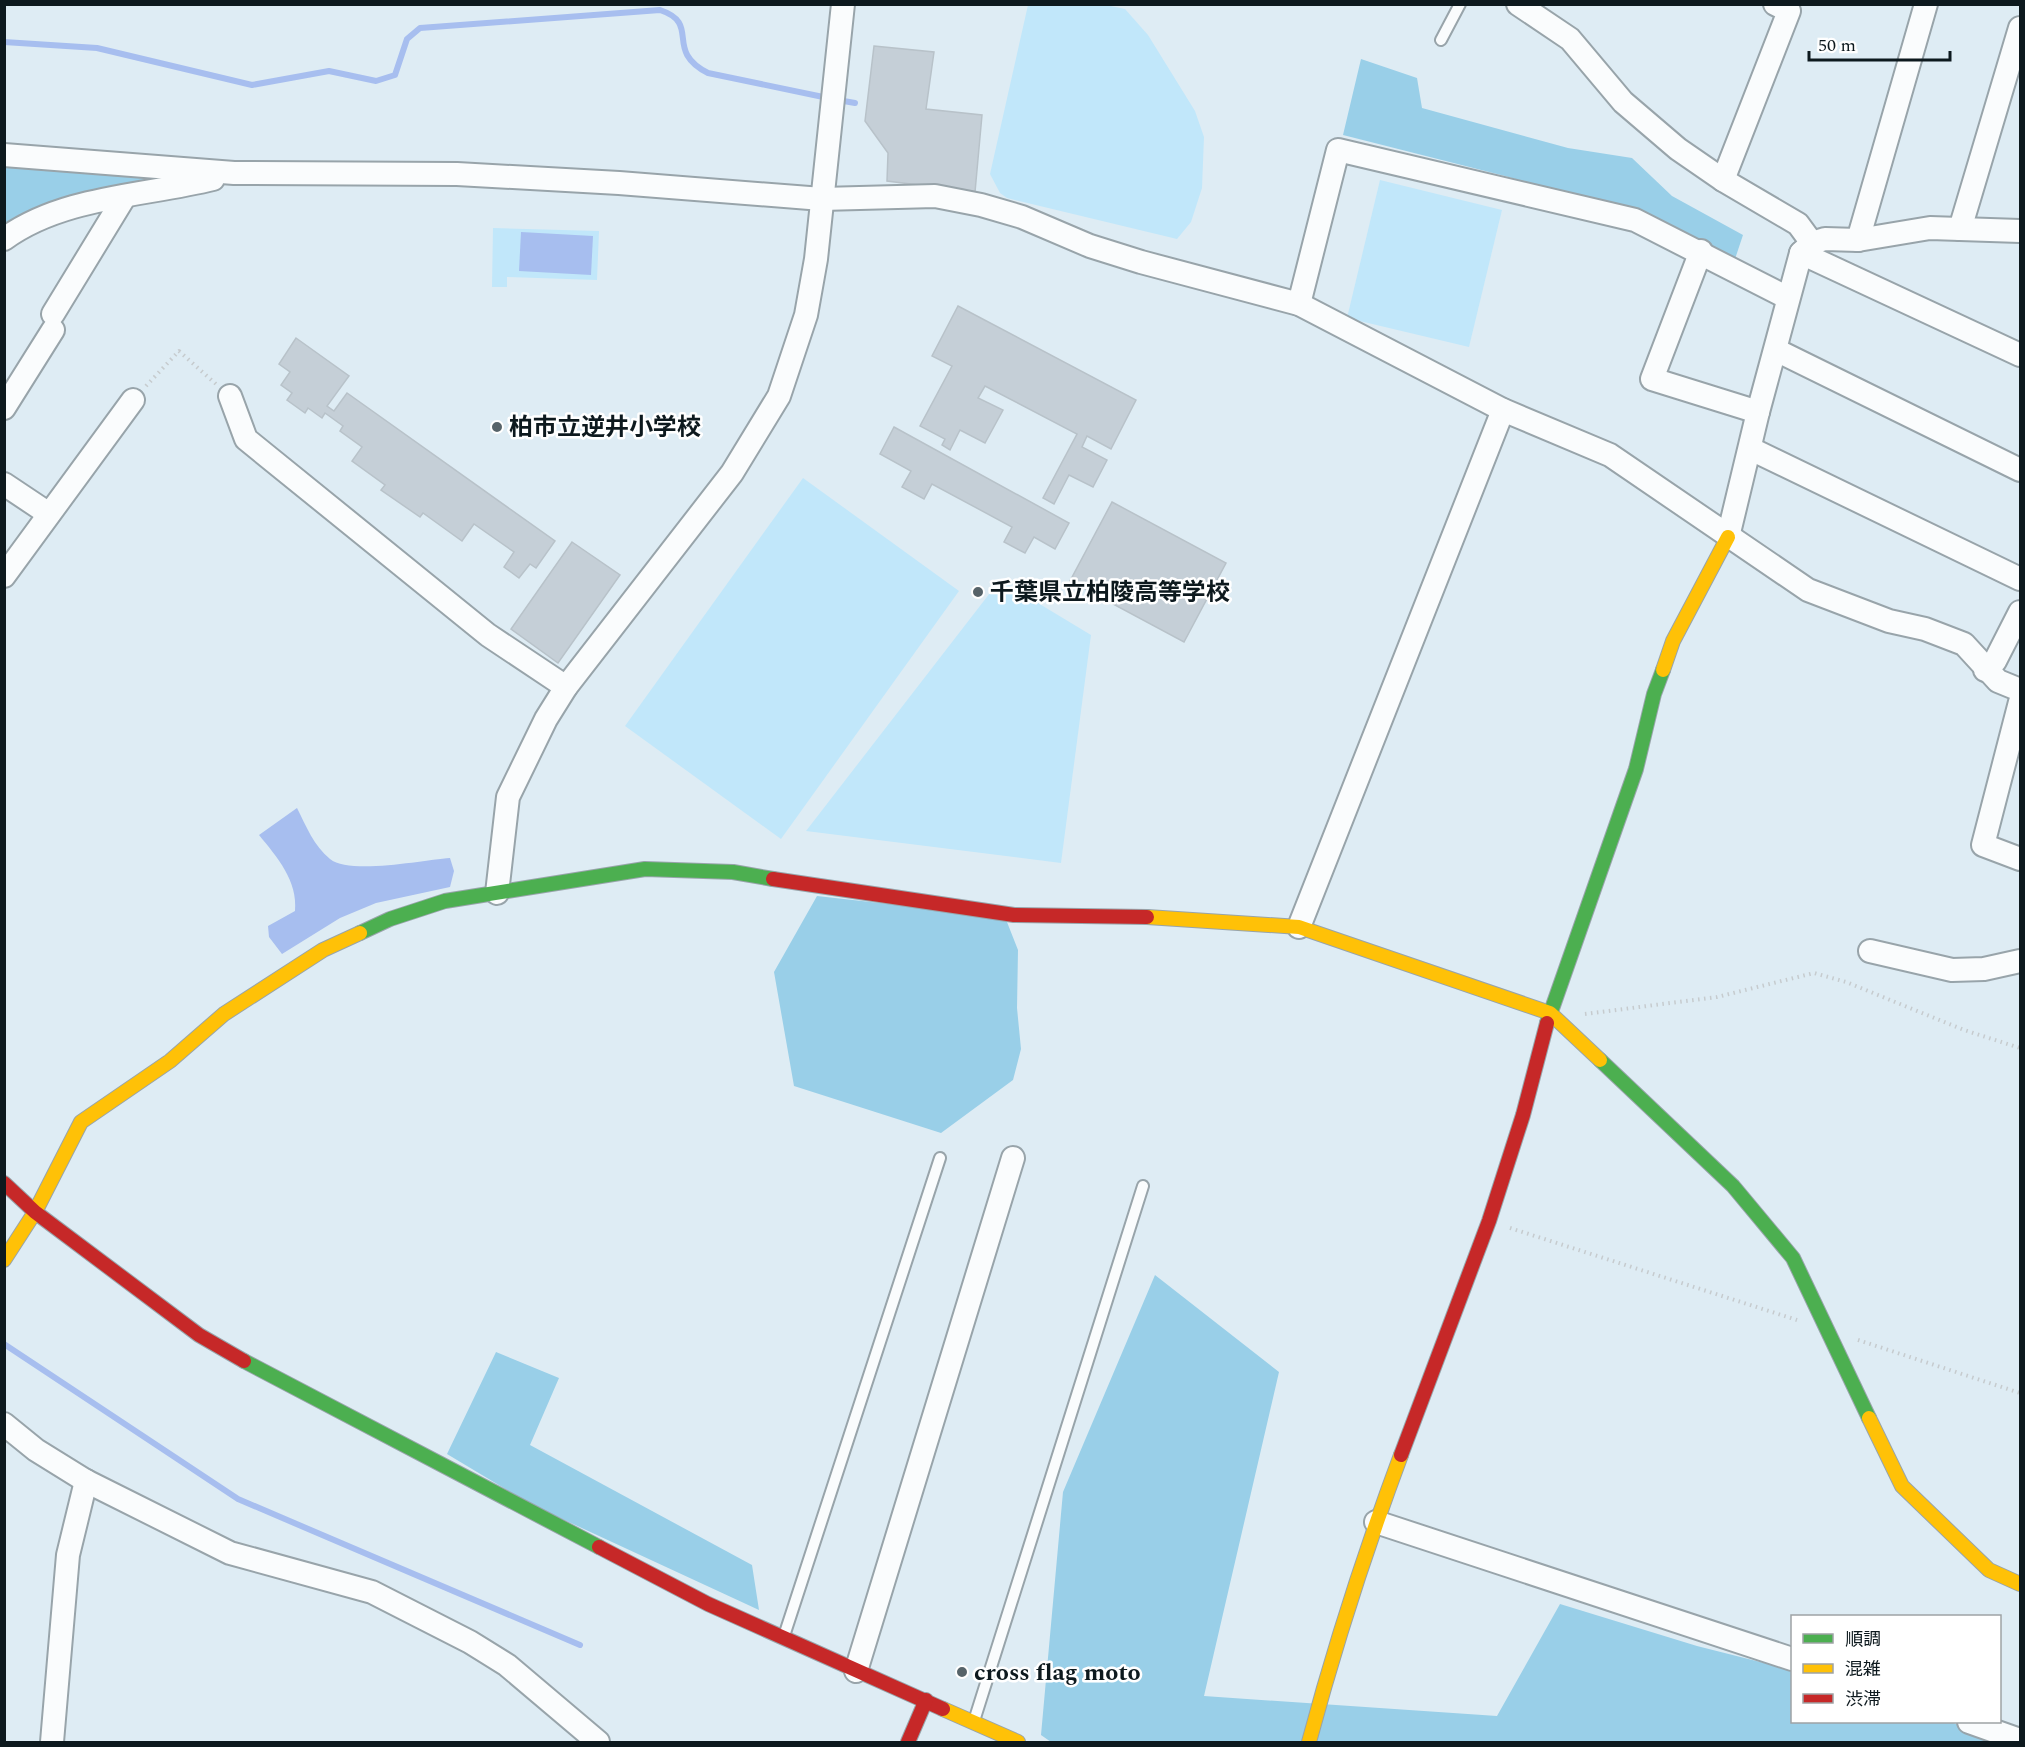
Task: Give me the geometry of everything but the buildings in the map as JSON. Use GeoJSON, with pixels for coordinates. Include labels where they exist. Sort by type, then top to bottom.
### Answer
{"type":"FeatureCollection","features":[{"type":"Feature","properties":{"kind":"street"},"geometry":{"type":"LineString","coordinates":[[1309,1743],[1327,1674],[1376,1522],[1489,1221],[1523,1115],[1550,1013],[1636,769],[1654,694],[1673,641],[1728,537],[1788,297],[1807,248],[1798,224],[1723,180],[1678,149],[1623,102],[1570,39],[1518,4]]}},
{"type":"Feature","properties":{"kind":"street"},"geometry":{"type":"LineString","coordinates":[[1723,180],[1789,11],[1776,4]]}},
{"type":"Feature","properties":{"kind":"street"},"geometry":{"type":"LineString","coordinates":[[1858,240],[1926,4]]}},
{"type":"Feature","properties":{"kind":"street"},"geometry":{"type":"LineString","coordinates":[[497,893],[508,797],[546,719],[566,687],[732,473],[779,396],[806,315],[816,259],[843,5]]}},
{"type":"Feature","properties":{"kind":"street"},"geometry":{"type":"LineString","coordinates":[[1960,229],[2020,28]]}},
{"type":"Feature","properties":{"kind":"street"},"geometry":{"type":"LineString","coordinates":[[1299,304],[1338,150],[1635,220],[1701,251],[1788,297]]}},
{"type":"Feature","properties":{"kind":"street"},"geometry":{"type":"LineString","coordinates":[[4,155],[234,173],[457,174],[619,183],[822,199],[936,196],[981,205],[1022,217],[1090,246],[1141,262],[1299,304],[1503,410],[1610,455],[1808,590],[1889,621],[1925,629],[1964,644],[1984,670],[1998,681],[2020,690]]}},
{"type":"Feature","properties":{"kind":"street"},"geometry":{"type":"LineString","coordinates":[[4,239],[37,218],[125,196],[234,173]]}},
{"type":"Feature","properties":{"kind":"street"},"geometry":{"type":"LineString","coordinates":[[4,408],[125,196]]}},
{"type":"Feature","properties":{"kind":"street"},"geometry":{"type":"LineString","coordinates":[[1807,248],[1825,239],[1858,240],[1930,228],[2020,231]]}},
{"type":"Feature","properties":{"kind":"street"},"geometry":{"type":"LineString","coordinates":[[1807,248],[2020,356]]}},
{"type":"Feature","properties":{"kind":"street"},"geometry":{"type":"LineString","coordinates":[[1701,251],[1652,379],[1758,412]]}},
{"type":"Feature","properties":{"kind":"street"},"geometry":{"type":"LineString","coordinates":[[1776,350],[2020,470]]}},
{"type":"Feature","properties":{"kind":"street"},"geometry":{"type":"LineString","coordinates":[[230,396],[246,439],[488,635],[566,687]]}},
{"type":"Feature","properties":{"kind":"street"},"geometry":{"type":"LineString","coordinates":[[4,576],[133,400]]}},
{"type":"Feature","properties":{"kind":"street"},"geometry":{"type":"LineString","coordinates":[[1299,927],[1503,410]]}},
{"type":"Feature","properties":{"kind":"street"},"geometry":{"type":"LineString","coordinates":[[1751,449],[2020,579]]}},
{"type":"Feature","properties":{"kind":"street"},"geometry":{"type":"LineString","coordinates":[[4,484],[49,514]]}},
{"type":"Feature","properties":{"kind":"street"},"geometry":{"type":"LineString","coordinates":[[1984,670],[1995,661],[2020,612]]}},
{"type":"Feature","properties":{"kind":"street"},"geometry":{"type":"LineString","coordinates":[[2020,702],[1983,845],[2020,859]]}},
{"type":"Feature","properties":{"kind":"street"},"geometry":{"type":"LineString","coordinates":[[4,1260],[35,1212],[81,1122],[170,1061],[224,1014],[323,950],[390,919],[445,901],[645,869],[722,872],[1014,915],[1181,918],[1299,927],[1550,1013],[1733,1186],[1793,1258],[1902,1486],[1989,1570],[2020,1584]]}},
{"type":"Feature","properties":{"kind":"street"},"geometry":{"type":"LineString","coordinates":[[1870,951],[1952,970],[1984,969],[2020,961]]}},
{"type":"Feature","properties":{"kind":"street"},"geometry":{"type":"LineString","coordinates":[[856,1671],[1013,1158]]}},
{"type":"Feature","properties":{"kind":"street"},"geometry":{"type":"LineString","coordinates":[[4,1183],[35,1212],[199,1335],[248,1364],[698,1599],[783,1640],[926,1700],[1018,1743]]}},
{"type":"Feature","properties":{"kind":"street"},"geometry":{"type":"LineString","coordinates":[[4,1424],[36,1450],[86,1481],[230,1553],[372,1592],[460,1637],[507,1665],[598,1743]]}},
{"type":"Feature","properties":{"kind":"street"},"geometry":{"type":"LineString","coordinates":[[52,1743],[68,1555],[86,1481]]}},
{"type":"Feature","properties":{"kind":"street"},"geometry":{"type":"LineString","coordinates":[[1376,1522],[1791,1659]]}},
{"type":"Feature","properties":{"kind":"street"},"geometry":{"type":"LineString","coordinates":[[908,1743],[926,1700]]}},
{"type":"Feature","properties":{"kind":"street"},"geometry":{"type":"LineString","coordinates":[[1972,1723],[2020,1740]]}},
{"type":"Feature","properties":{"kind":"lane"},"geometry":{"type":"LineString","coordinates":[[1441,40],[1460,4]]}},
{"type":"Feature","properties":{"kind":"lane"},"geometry":{"type":"LineString","coordinates":[[783,1640],[940,1158]]}},
{"type":"Feature","properties":{"kind":"lane"},"geometry":{"type":"LineString","coordinates":[[974,1722],[1143,1186]]}},
{"type":"Feature","properties":{"kind":"path"},"geometry":{"type":"LineString","coordinates":[[133,400],[179,351],[230,396]]}},
{"type":"Feature","properties":{"kind":"path"},"geometry":{"type":"LineString","coordinates":[[1550,1013],[1587,1014],[1717,997],[1814,973],[1846,982],[1964,1030],[2020,1048]]}},
{"type":"Feature","properties":{"kind":"path"},"geometry":{"type":"LineString","coordinates":[[1489,1221],[2020,1392]]}},
{"type":"Feature","properties":{"kind":"shaded area"},"geometry":{"type":"Polygon","coordinates":[[[1028,5],[1106,5],[1125,9],[1148,35],[1195,111],[1204,137],[1202,188],[1191,222],[1177,239],[1007,198],[1000,193],[990,174],[1028,5]]]}},
{"type":"Feature","properties":{"kind":"shaded area"},"geometry":{"type":"Polygon","coordinates":[[[1361,59],[1417,78],[1422,108],[1568,148],[1632,158],[1672,196],[1743,235],[1735,259],[1633,212],[1505,176],[1343,135],[1361,59]]]}},
{"type":"Feature","properties":{"kind":"shaded area"},"geometry":{"type":"Polygon","coordinates":[[[5,166],[187,177],[5,232],[5,166]]]}},
{"type":"Feature","properties":{"kind":"shaded area"},"geometry":{"type":"Polygon","coordinates":[[[1380,180],[1502,210],[1469,347],[1347,318],[1380,180]]]}},
{"type":"Feature","properties":{"kind":"shaded area"},"geometry":{"type":"Polygon","coordinates":[[[493,228],[599,231],[597,280],[507,277],[507,287],[492,287],[493,228]]]}},
{"type":"Feature","properties":{"kind":"shaded area"},"geometry":{"type":"Polygon","coordinates":[[[521,232],[593,236],[591,275],[519,271],[521,232]]]}},
{"type":"Feature","properties":{"kind":"shaded area"},"geometry":{"type":"Polygon","coordinates":[[[803,478],[959,591],[781,839],[625,726],[803,478]]]}},
{"type":"Feature","properties":{"kind":"shaded area"},"geometry":{"type":"Polygon","coordinates":[[[1000,580],[1091,635],[1061,863],[806,831],[1000,580]]]}},
{"type":"Feature","properties":{"kind":"shaded area"},"geometry":{"type":"Polygon","coordinates":[[[297,808],[315,842],[330,859],[340,864],[370,866],[450,858],[454,871],[450,887],[376,903],[340,918],[282,954],[269,937],[268,926],[295,911],[295,900],[285,870],[259,835],[297,808]]]}},
{"type":"Feature","properties":{"kind":"shaded area"},"geometry":{"type":"Polygon","coordinates":[[[817,896],[1005,917],[1018,950],[1017,1008],[1021,1049],[1013,1080],[941,1133],[794,1086],[774,972],[817,896]]]}},
{"type":"Feature","properties":{"kind":"shaded area"},"geometry":{"type":"Polygon","coordinates":[[[1155,1275],[1279,1372],[1204,1696],[1497,1716],[1560,1604],[1697,1646],[1791,1670],[1791,1723],[1953,1723],[2009,1742],[1051,1742],[1041,1735],[1063,1492],[1155,1275]]]}},
{"type":"Feature","properties":{"kind":"shaded area"},"geometry":{"type":"Polygon","coordinates":[[[496,1352],[559,1378],[530,1445],[752,1565],[759,1610],[532,1505],[447,1454],[496,1352]]]}},
{"type":"Feature","properties":{"kind":"waterway"},"geometry":{"type":"LineString","coordinates":[[4,42],[97,48],[252,85],[329,71],[376,81],[395,75],[407,39],[420,28],[660,10],[672,16],[679,23],[687,55],[708,73],[828,98]]}},
{"type":"Feature","properties":{"kind":"waterway"},"geometry":{"type":"LineString","coordinates":[[838,100],[855,103]]}},
{"type":"Feature","properties":{"kind":"waterway"},"geometry":{"type":"LineString","coordinates":[[4,1344],[238,1499],[580,1645]]}},
{"type":"Feature","properties":{"kind":"traffic: fast"},"geometry":{"type":"LineString","coordinates":[[1547,1023],[1636,769],[1654,694],[1663,670]]}},
{"type":"Feature","properties":{"kind":"traffic: fast"},"geometry":{"type":"LineString","coordinates":[[360,933],[390,919],[445,901],[645,869],[733,872],[773,879]]}},
{"type":"Feature","properties":{"kind":"traffic: fast"},"geometry":{"type":"LineString","coordinates":[[1600,1060],[1733,1186],[1793,1258],[1869,1418]]}},
{"type":"Feature","properties":{"kind":"traffic: fast"},"geometry":{"type":"LineString","coordinates":[[244,1361],[599,1547]]}},
{"type":"Feature","properties":{"kind":"traffic: slow"},"geometry":{"type":"LineString","coordinates":[[1663,670],[1673,641],[1728,537]]}},
{"type":"Feature","properties":{"kind":"traffic: slow"},"geometry":{"type":"LineString","coordinates":[[1147,917],[1299,927],[1550,1013],[1600,1060]]}},
{"type":"Feature","properties":{"kind":"traffic: slow"},"geometry":{"type":"LineString","coordinates":[[4,1260],[35,1212],[81,1122],[170,1061],[224,1014],[323,950],[360,933]]}},
{"type":"Feature","properties":{"kind":"traffic: slow"},"geometry":{"type":"LineString","coordinates":[[1869,1418],[1902,1486],[1989,1570],[2020,1584]]}},
{"type":"Feature","properties":{"kind":"traffic: slow"},"geometry":{"type":"LineString","coordinates":[[1309,1742],[1352,1597],[1401,1455]]}},
{"type":"Feature","properties":{"kind":"traffic: slow"},"geometry":{"type":"LineString","coordinates":[[943,1709],[1018,1742]]}},
{"type":"Feature","properties":{"kind":"traffic: jam"},"geometry":{"type":"LineString","coordinates":[[773,879],[1014,915],[1147,917]]}},
{"type":"Feature","properties":{"kind":"traffic: jam"},"geometry":{"type":"LineString","coordinates":[[1401,1455],[1489,1221],[1523,1115],[1547,1023]]}},
{"type":"Feature","properties":{"kind":"traffic: jam"},"geometry":{"type":"LineString","coordinates":[[4,1183],[35,1212],[199,1335],[244,1361]]}},
{"type":"Feature","properties":{"kind":"traffic: jam"},"geometry":{"type":"LineString","coordinates":[[599,1547],[708,1604],[943,1709]]}},
{"type":"Feature","properties":{"kind":"traffic: jam"},"geometry":{"type":"LineString","coordinates":[[908,1742],[926,1700]]}},
{"type":"Feature","properties":{"kind":"place","name":"柏市立逆井小学校"},"geometry":{"type":"Point","coordinates":[497,427]}},
{"type":"Feature","properties":{"kind":"place","name":"千葉県立柏陵高等学校"},"geometry":{"type":"Point","coordinates":[978,592]}},
{"type":"Feature","properties":{"kind":"place","name":"cross flag moto"},"geometry":{"type":"Point","coordinates":[962,1672]}}]}
